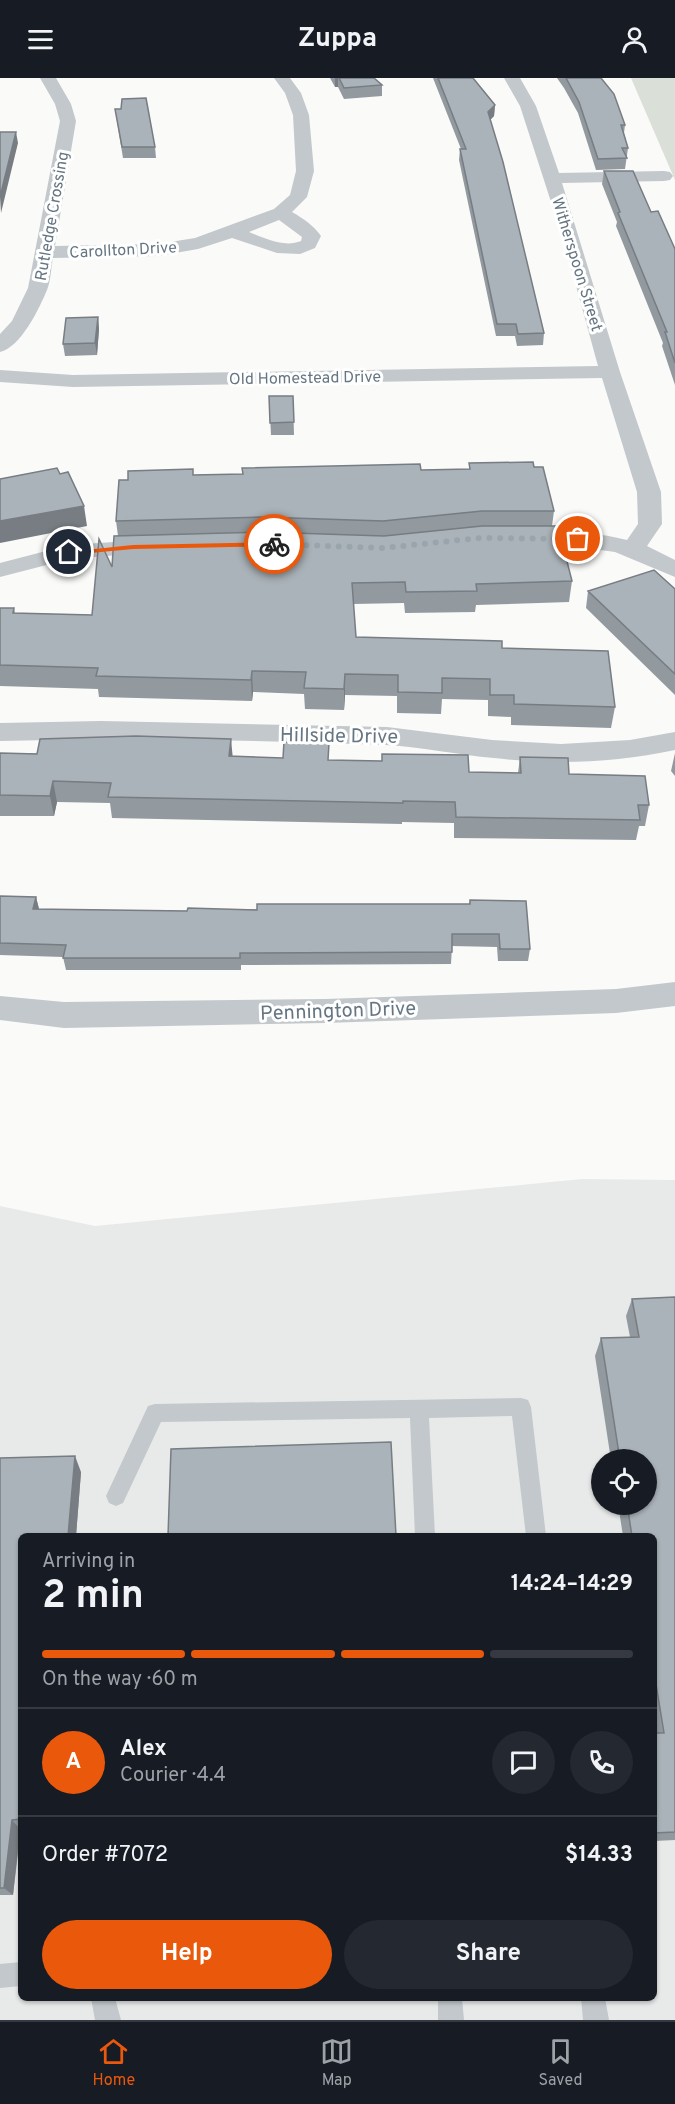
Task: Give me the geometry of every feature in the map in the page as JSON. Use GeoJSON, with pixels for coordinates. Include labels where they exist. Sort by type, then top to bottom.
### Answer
{"type":"FeatureCollection","features":[{"type":"Feature","properties":{"kind":"street","name":"Rutledge Crossing"},"geometry":{"type":"LineString","coordinates":[[0,346],[21,322],[38,288],[46,252],[68,122],[63,104],[48,78]]}},
{"type":"Feature","properties":{"kind":"street","name":"Carollton Drive"},"geometry":{"type":"LineString","coordinates":[[46,252],[158,250],[198,243],[280,213],[298,197],[305,171],[301,115],[293,93],[282,78]]}},
{"type":"Feature","properties":{"kind":"street","name":"Witherspoon Street"},"geometry":{"type":"LineString","coordinates":[[512,78],[528,106],[573,242],[610,372],[649,492],[650,524],[632,550]]}},
{"type":"Feature","properties":{"kind":"street"},"geometry":{"type":"LineString","coordinates":[[550,178],[664,176]]}},
{"type":"Feature","properties":{"kind":"street"},"geometry":{"type":"LineString","coordinates":[[233,232],[266,246],[292,248],[307,245],[312,236],[304,227],[280,213]]}},
{"type":"Feature","properties":{"kind":"street","name":"Old Homestead Drive"},"geometry":{"type":"LineString","coordinates":[[0,376],[73,381],[610,372]]}},
{"type":"Feature","properties":{"kind":"street"},"geometry":{"type":"LineString","coordinates":[[492,538],[594,540],[658,558],[675,570]]}},
{"type":"Feature","properties":{"kind":"street"},"geometry":{"type":"LineString","coordinates":[[0,570],[69,552],[102,548],[180,546]]}},
{"type":"Feature","properties":{"kind":"street","name":"Hillside Drive"},"geometry":{"type":"LineString","coordinates":[[0,732],[101,730],[387,736],[422,738],[493,749],[575,753],[643,749],[675,741]]}},
{"type":"Feature","properties":{"kind":"street","name":"Pennington Drive"},"geometry":{"type":"LineString","coordinates":[[0,1008],[64,1015],[325,1011],[616,1000],[675,994]]}},
{"type":"Feature","properties":{"kind":"lane"},"geometry":{"type":"LineString","coordinates":[[116,1496],[154,1413],[521,1407],[536,1533]]}},
{"type":"Feature","properties":{"kind":"lane"},"geometry":{"type":"LineString","coordinates":[[419,1408],[425,1533]]}},
{"type":"Feature","properties":{"kind":"lane"},"geometry":{"type":"LineString","coordinates":[[0,1976],[18,1974]]}},
{"type":"Feature","properties":{"kind":"lane"},"geometry":{"type":"LineString","coordinates":[[104,2001],[108,2020]]}},
{"type":"Feature","properties":{"kind":"lane"},"geometry":{"type":"LineString","coordinates":[[450,2001],[452,2020]]}},
{"type":"Feature","properties":{"kind":"lane"},"geometry":{"type":"LineString","coordinates":[[593,2001],[596,2020]]}},
{"type":"Feature","properties":{"kind":"shaded area"},"geometry":{"type":"Polygon","coordinates":[[[631,78],[675,78],[675,180],[631,78]]]}},
{"type":"Feature","properties":{"kind":"shaded area"},"geometry":{"type":"Polygon","coordinates":[[[582,1179],[675,1180],[675,2020],[0,2020],[0,1206],[95,1226],[582,1179]]]}},
{"type":"Feature","properties":{"kind":"building"},"geometry":{"type":"Polygon","coordinates":[[[339,78],[374,78],[382,85],[344,88],[339,78]]]}},
{"type":"Feature","properties":{"kind":"building"},"geometry":{"type":"Polygon","coordinates":[[[438,78],[473,78],[495,105],[488,112],[503,162],[544,333],[518,334],[516,324],[497,324],[460,149],[466,149],[438,78]]]}},
{"type":"Feature","properties":{"kind":"building"},"geometry":{"type":"Polygon","coordinates":[[[566,78],[601,78],[614,94],[625,125],[621,125],[628,148],[622,148],[627,158],[598,159],[579,102],[566,78]]]}},
{"type":"Feature","properties":{"kind":"building"},"geometry":{"type":"Polygon","coordinates":[[[146,98],[155,147],[122,147],[115,109],[121,109],[122,99],[146,98]]]}},
{"type":"Feature","properties":{"kind":"building"},"geometry":{"type":"Polygon","coordinates":[[[0,132],[16,132],[0,197],[0,132]]]}},
{"type":"Feature","properties":{"kind":"building"},"geometry":{"type":"Polygon","coordinates":[[[604,171],[633,171],[651,212],[658,211],[675,249],[675,363],[665,332],[667,332],[618,213],[620,212],[604,171]]]}},
{"type":"Feature","properties":{"kind":"building"},"geometry":{"type":"Polygon","coordinates":[[[98,317],[95,343],[63,344],[66,318],[98,317]]]}},
{"type":"Feature","properties":{"kind":"building"},"geometry":{"type":"Polygon","coordinates":[[[269,396],[293,396],[294,422],[270,423],[269,396]]]}},
{"type":"Feature","properties":{"kind":"building"},"geometry":{"type":"Polygon","coordinates":[[[533,462],[534,467],[543,467],[554,511],[482,511],[383,521],[262,517],[116,521],[119,480],[128,480],[128,471],[193,469],[193,475],[243,474],[242,468],[420,464],[421,470],[470,469],[469,463],[533,462]]]}},
{"type":"Feature","properties":{"kind":"building"},"geometry":{"type":"Polygon","coordinates":[[[57,468],[60,474],[68,472],[84,506],[0,521],[0,479],[57,468]]]}},
{"type":"Feature","properties":{"kind":"building"},"geometry":{"type":"Polygon","coordinates":[[[482,526],[558,526],[572,581],[476,584],[477,591],[406,592],[405,582],[352,583],[356,637],[502,641],[502,648],[608,651],[615,707],[514,704],[514,695],[490,695],[490,679],[442,678],[442,693],[398,692],[398,675],[345,674],[344,689],[304,688],[306,672],[252,671],[251,680],[96,676],[98,668],[0,665],[0,608],[14,608],[13,613],[92,615],[99,539],[112,567],[114,536],[262,532],[384,536],[482,526]]]}},
{"type":"Feature","properties":{"kind":"building"},"geometry":{"type":"Polygon","coordinates":[[[654,570],[675,589],[675,674],[588,591],[654,570]]]}},
{"type":"Feature","properties":{"kind":"building"},"geometry":{"type":"Polygon","coordinates":[[[136,736],[231,739],[229,756],[283,758],[284,742],[329,743],[328,760],[382,761],[382,754],[468,755],[469,772],[521,773],[520,757],[568,758],[569,774],[645,776],[649,805],[638,805],[640,820],[456,817],[455,802],[108,797],[111,783],[53,781],[50,796],[0,795],[0,753],[37,754],[40,739],[136,736]]]}},
{"type":"Feature","properties":{"kind":"building"},"geometry":{"type":"Polygon","coordinates":[[[0,896],[36,897],[33,909],[187,911],[188,908],[257,910],[257,904],[470,904],[470,900],[526,901],[530,949],[500,949],[499,934],[452,934],[452,952],[240,953],[240,958],[63,958],[66,945],[0,943],[0,896]]]}},
{"type":"Feature","properties":{"kind":"building"},"geometry":{"type":"Polygon","coordinates":[[[675,1297],[675,1832],[657,1833],[657,1733],[664,1733],[657,1690],[657,1533],[632,1533],[629,1515],[657,1515],[657,1449],[618,1449],[601,1338],[639,1337],[632,1299],[675,1297]]]}},
{"type":"Feature","properties":{"kind":"building"},"geometry":{"type":"Polygon","coordinates":[[[391,1442],[396,1533],[168,1533],[171,1449],[391,1442]]]}},
{"type":"Feature","properties":{"kind":"building"},"geometry":{"type":"Polygon","coordinates":[[[75,1456],[68,1533],[18,1533],[18,1819],[12,1820],[4,1888],[0,1888],[0,1458],[75,1456]]]}},
{"type":"Feature","properties":{"kind":"way so far"},"geometry":{"type":"LineString","coordinates":[[274,544],[383,548],[480,538],[578,539]]}},
{"type":"Feature","properties":{"kind":"route"},"geometry":{"type":"LineString","coordinates":[[69,552],[102,548],[274,544]]}}]}
